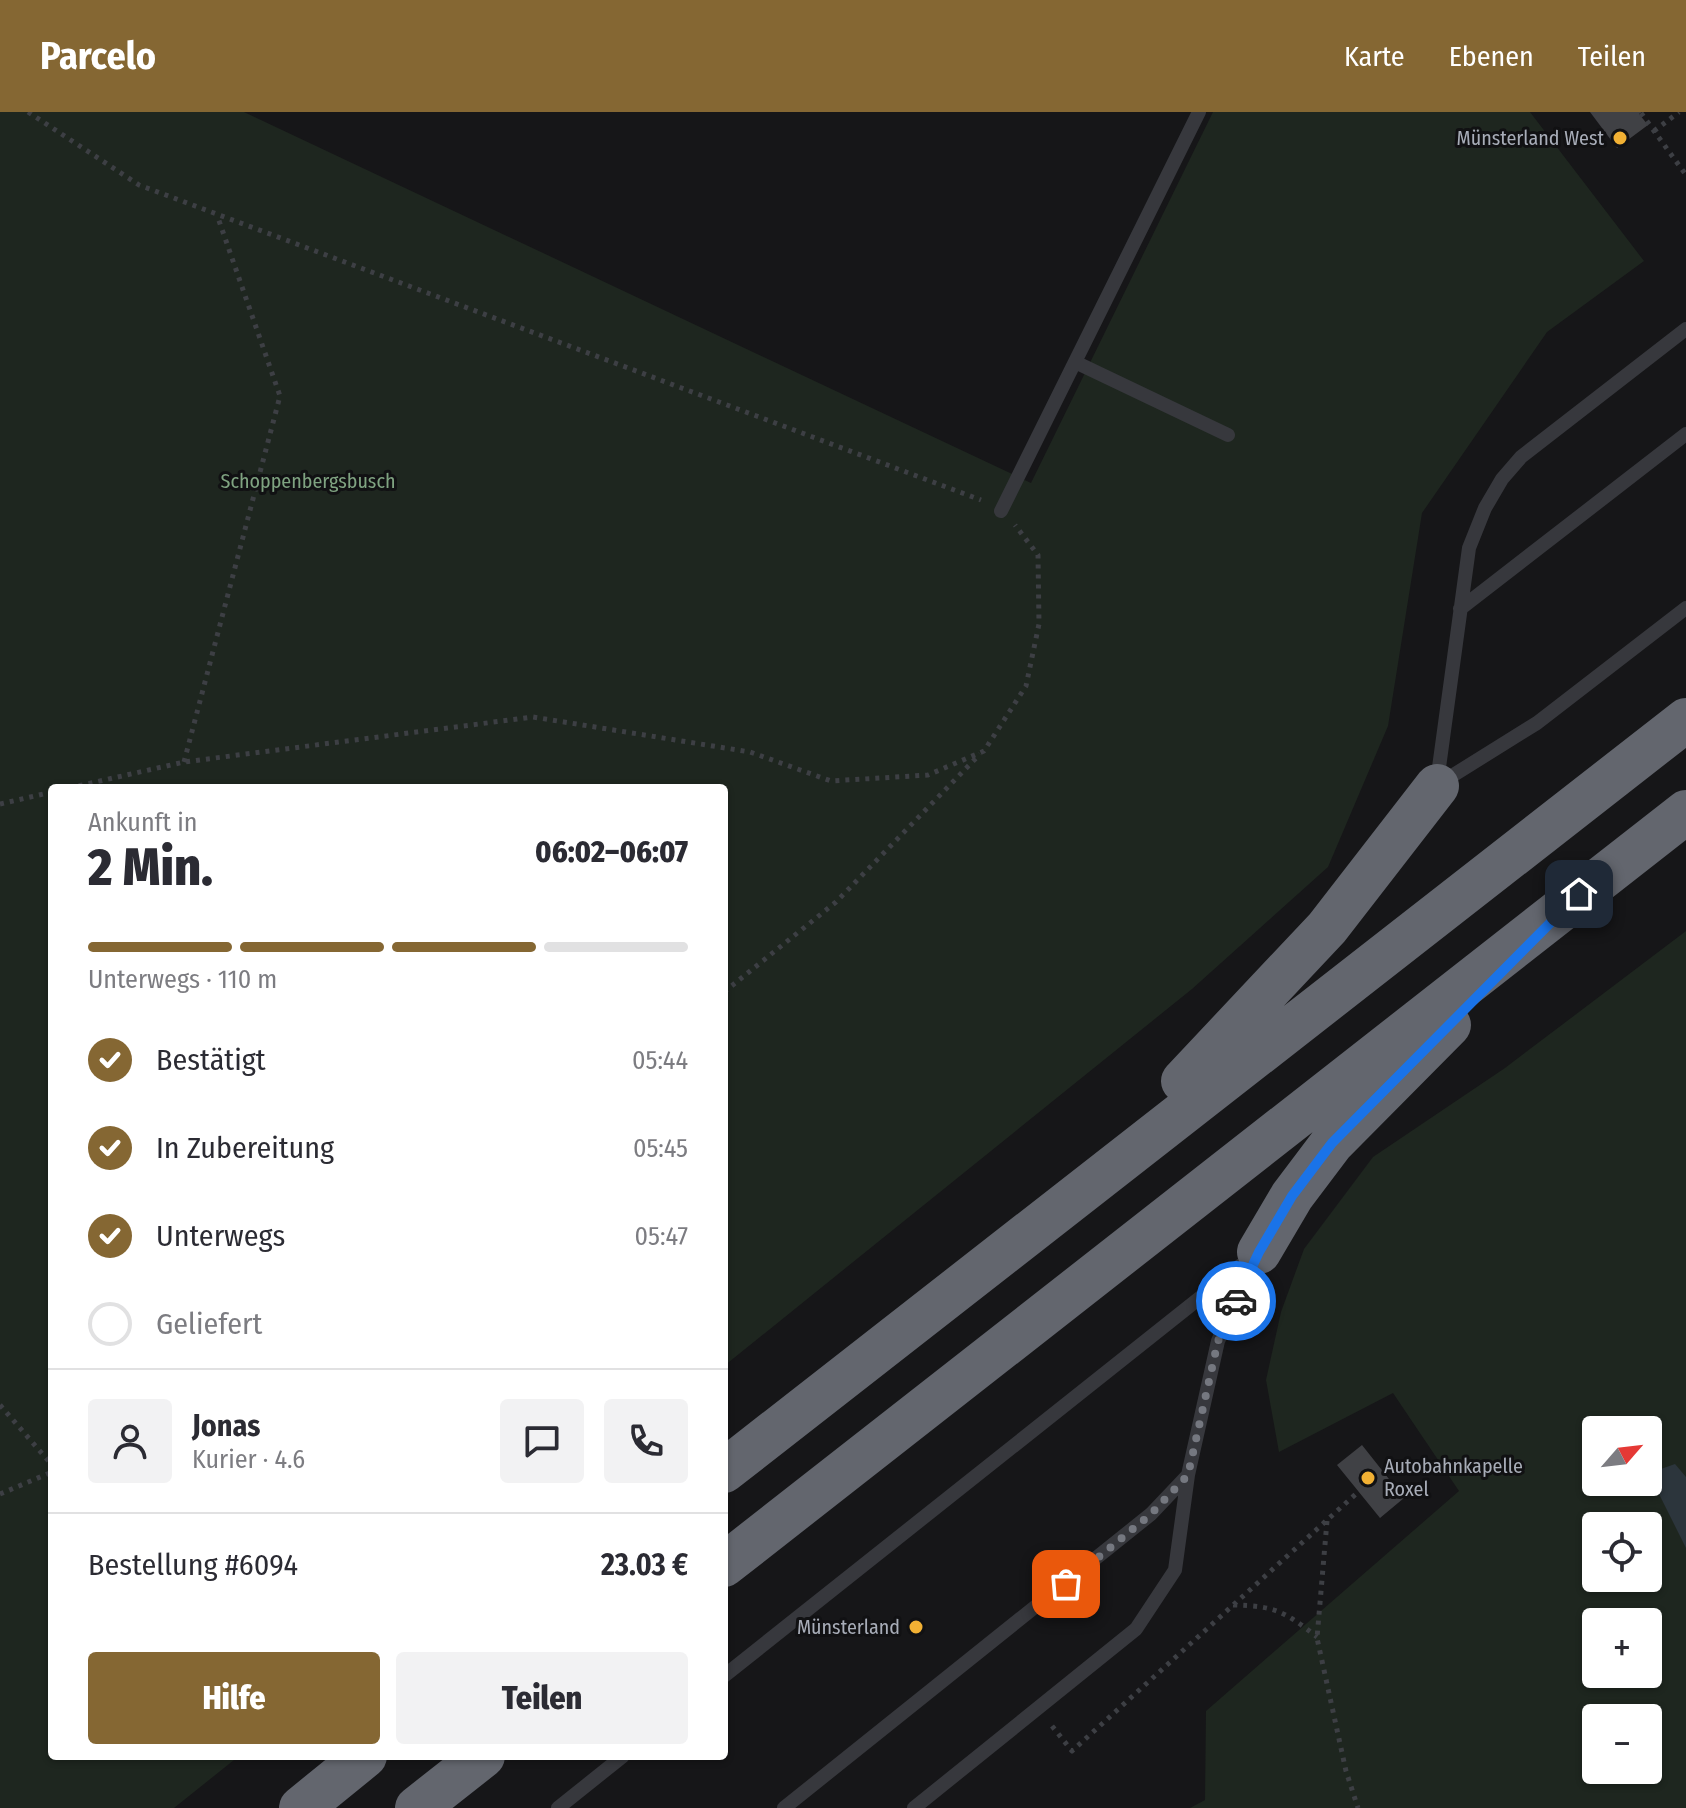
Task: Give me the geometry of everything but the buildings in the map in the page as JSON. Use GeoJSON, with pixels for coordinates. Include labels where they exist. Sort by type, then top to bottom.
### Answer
{"type":"FeatureCollection","features":[{"type":"Feature","properties":{"kind":"highway"},"geometry":{"type":"LineString","coordinates":[[728,1468],[1686,720]]}},
{"type":"Feature","properties":{"kind":"highway"},"geometry":{"type":"LineString","coordinates":[[1066,1201],[1288,973],[1352,898],[1437,786]]}},
{"type":"Feature","properties":{"kind":"highway"},"geometry":{"type":"LineString","coordinates":[[728,1562],[1686,812]]}},
{"type":"Feature","properties":{"kind":"highway"},"geometry":{"type":"LineString","coordinates":[[1259,1252],[1292,1196],[1332,1143],[1579,894]]}},
{"type":"Feature","properties":{"kind":"highway"},"geometry":{"type":"LineString","coordinates":[[301,1808],[360,1760]]}},
{"type":"Feature","properties":{"kind":"highway"},"geometry":{"type":"LineString","coordinates":[[417,1808],[478,1760]]}},
{"type":"Feature","properties":{"kind":"lane"},"geometry":{"type":"LineString","coordinates":[[1002,510],[1199,112]]}},
{"type":"Feature","properties":{"kind":"lane"},"geometry":{"type":"LineString","coordinates":[[1437,786],[1469,548],[1485,508],[1502,479],[1546,436],[1686,329]]}},
{"type":"Feature","properties":{"kind":"lane"},"geometry":{"type":"LineString","coordinates":[[1075,362],[1228,435]]}},
{"type":"Feature","properties":{"kind":"lane"},"geometry":{"type":"LineString","coordinates":[[1460,609],[1686,434]]}},
{"type":"Feature","properties":{"kind":"lane"},"geometry":{"type":"LineString","coordinates":[[1437,786],[1537,723],[1686,608]]}},
{"type":"Feature","properties":{"kind":"lane"},"geometry":{"type":"LineString","coordinates":[[914,1808],[1136,1629],[1155,1604],[1175,1570],[1188,1475],[1218,1341],[1259,1252]]}},
{"type":"Feature","properties":{"kind":"lane"},"geometry":{"type":"LineString","coordinates":[[728,1673],[1259,1252]]}},
{"type":"Feature","properties":{"kind":"lane"},"geometry":{"type":"LineString","coordinates":[[784,1808],[1151,1514],[1188,1475]]}},
{"type":"Feature","properties":{"kind":"lane"},"geometry":{"type":"LineString","coordinates":[[558,1808],[618,1760]]}},
{"type":"Feature","properties":{"kind":"path"},"geometry":{"type":"LineString","coordinates":[[28,112],[139,185],[1002,510],[1038,555],[1039,624],[1026,686],[984,751],[836,902],[728,989]]}},
{"type":"Feature","properties":{"kind":"path"},"geometry":{"type":"LineString","coordinates":[[1654,131],[1679,112]]}},
{"type":"Feature","properties":{"kind":"path"},"geometry":{"type":"LineString","coordinates":[[1641,113],[1686,174]]}},
{"type":"Feature","properties":{"kind":"path"},"geometry":{"type":"LineString","coordinates":[[184,762],[280,396],[217,215]]}},
{"type":"Feature","properties":{"kind":"path"},"geometry":{"type":"LineString","coordinates":[[87,784],[184,762],[533,717],[750,752],[831,781],[928,775],[984,751]]}},
{"type":"Feature","properties":{"kind":"path"},"geometry":{"type":"LineString","coordinates":[[0,804],[48,793]]}},
{"type":"Feature","properties":{"kind":"path"},"geometry":{"type":"LineString","coordinates":[[0,1405],[48,1460]]}},
{"type":"Feature","properties":{"kind":"path"},"geometry":{"type":"LineString","coordinates":[[0,1494],[48,1474]]}},
{"type":"Feature","properties":{"kind":"path"},"geometry":{"type":"LineString","coordinates":[[1038,1710],[1072,1751],[1358,1492]]}},
{"type":"Feature","properties":{"kind":"path"},"geometry":{"type":"LineString","coordinates":[[1327,1520],[1317,1638],[1346,1771],[1358,1808]]}},
{"type":"Feature","properties":{"kind":"path"},"geometry":{"type":"LineString","coordinates":[[1232,1605],[1269,1606],[1284,1612],[1317,1638]]}},
{"type":"Feature","properties":{"kind":"green space","name":"Schoppenbergsbusch"},"geometry":{"type":"Polygon","coordinates":[[[0,112],[244,112],[1031,483],[1213,112],[1530,112],[1644,261],[1547,332],[1422,513],[1388,726],[1328,867],[1192,989],[728,1363],[728,784],[48,784],[48,1760],[234,1760],[174,1808],[0,1808],[0,112]]]}},
{"type":"Feature","properties":{"kind":"green space"},"geometry":{"type":"Polygon","coordinates":[[[1686,931],[1686,1808],[1190,1808],[1205,1800],[1206,1711],[1459,1491],[1393,1393],[1279,1452],[1266,1380],[1281,1312],[1304,1249],[1373,1157],[1505,1068],[1686,931]]]}},
{"type":"Feature","properties":{"kind":"shaded area"},"geometry":{"type":"Polygon","coordinates":[[[1675,1464],[1686,1477],[1686,1548],[1660,1496],[1662,1469],[1675,1464]]]}},
{"type":"Feature","properties":{"kind":"way so far"},"geometry":{"type":"LineString","coordinates":[[1066,1584],[1151,1514],[1188,1475],[1218,1341],[1236,1301]]}},
{"type":"Feature","properties":{"kind":"place","name":"Münsterland West"},"geometry":{"type":"Point","coordinates":[1620,138]}},
{"type":"Feature","properties":{"kind":"place","name":"Autobahnkapelle Roxel"},"geometry":{"type":"Point","coordinates":[1368,1478]}},
{"type":"Feature","properties":{"kind":"place","name":"Münsterland"},"geometry":{"type":"Point","coordinates":[916,1627]}},
{"type":"Feature","properties":{"kind":"route"},"geometry":{"type":"LineString","coordinates":[[1236,1301],[1259,1252],[1292,1196],[1332,1143],[1579,894]]}}]}
